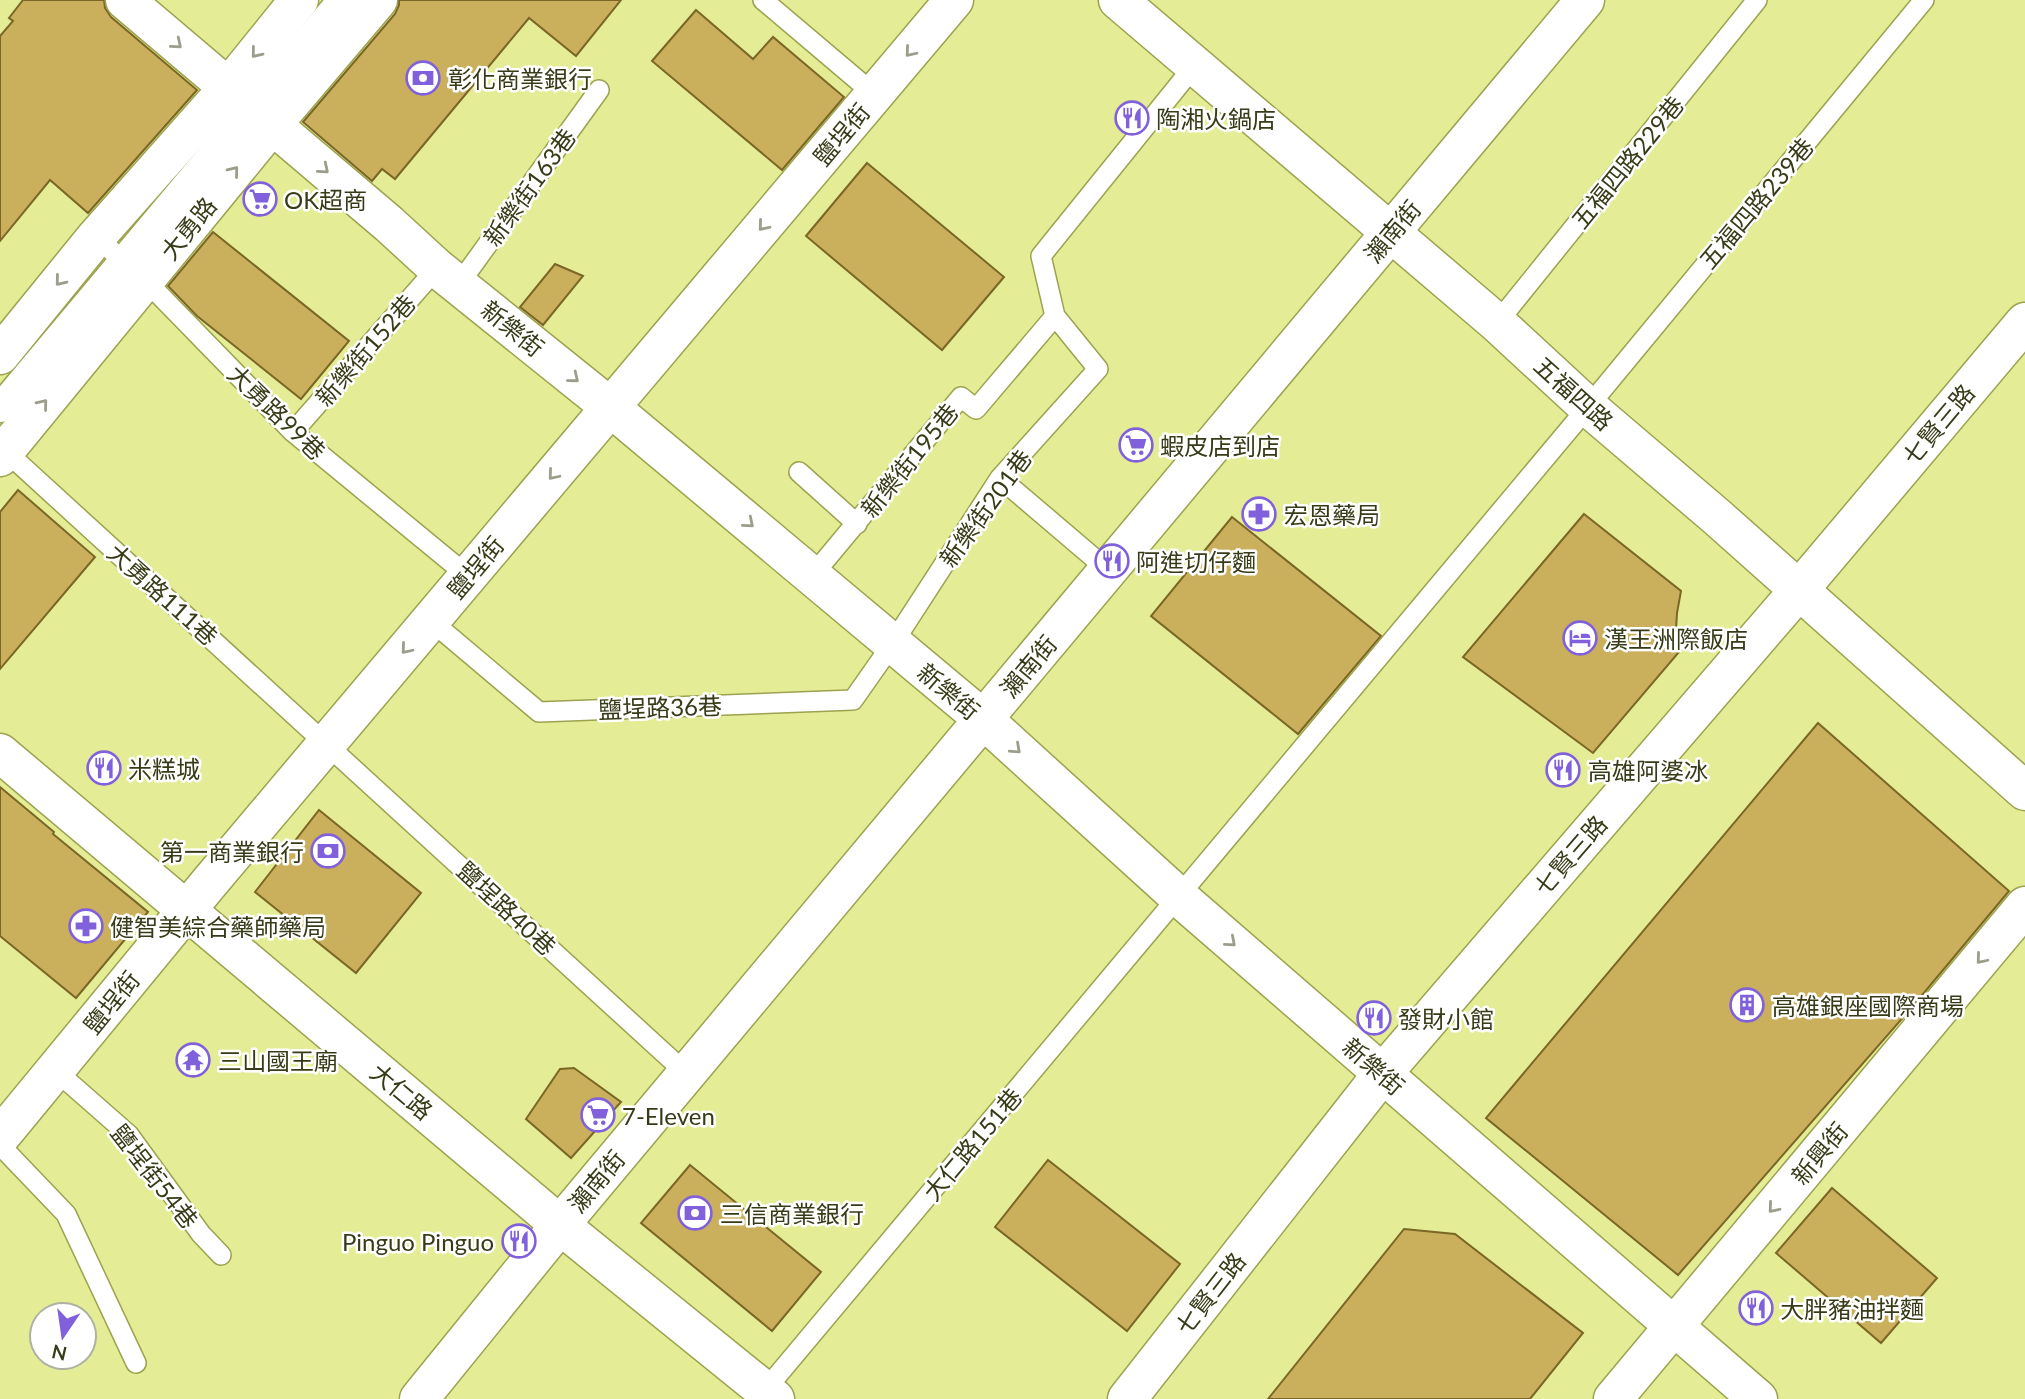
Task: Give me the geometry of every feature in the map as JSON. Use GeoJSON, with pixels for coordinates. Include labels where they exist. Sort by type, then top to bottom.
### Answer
{"type":"FeatureCollection","features":[{"type":"Feature","properties":{"kind":"street","name":"新樂街"},"geometry":{"type":"LineString","coordinates":[[125,0],[448,276],[610,407],[984,719],[1179,897],[1758,1399]]}},
{"type":"Feature","properties":{"kind":"street","name":"大勇路"},"geometry":{"type":"LineString","coordinates":[[2,451],[122,259],[251,107],[299,0]]}},
{"type":"Feature","properties":{"kind":"street"},"geometry":{"type":"LineString","coordinates":[[251,107],[342,0]]}},
{"type":"Feature","properties":{"kind":"street","name":"大勇路"},"geometry":{"type":"LineString","coordinates":[[0,355],[122,259],[251,107],[378,0]]}},
{"type":"Feature","properties":{"kind":"street","name":"鹽埕街"},"geometry":{"type":"LineString","coordinates":[[4,1127],[55,1070],[186,910],[954,0]]}},
{"type":"Feature","properties":{"kind":"street","name":"五福四路"},"geometry":{"type":"LineString","coordinates":[[1118,0],[1497,323],[1588,407],[1700,501],[2025,791]]}},
{"type":"Feature","properties":{"kind":"street","name":"瀨南街"},"geometry":{"type":"LineString","coordinates":[[419,1399],[560,1225],[1585,0]]}},
{"type":"Feature","properties":{"kind":"street"},"geometry":{"type":"LineString","coordinates":[[0,408],[122,259]]}},
{"type":"Feature","properties":{"kind":"street","name":"七賢三路"},"geometry":{"type":"LineString","coordinates":[[1127,1399],[1383,1073],[1799,590],[2025,322]]}},
{"type":"Feature","properties":{"kind":"street","name":"大仁路"},"geometry":{"type":"LineString","coordinates":[[0,753],[766,1396]]}},
{"type":"Feature","properties":{"kind":"street","name":"新興街"},"geometry":{"type":"LineString","coordinates":[[1613,1399],[2025,906]]}},
{"type":"Feature","properties":{"kind":"lane"},"geometry":{"type":"LineString","coordinates":[[763,0],[874,94]]}},
{"type":"Feature","properties":{"kind":"lane","name":"五福四路229巷"},"geometry":{"type":"LineString","coordinates":[[1497,323],[1757,0]]}},
{"type":"Feature","properties":{"kind":"lane","name":"五福四路239巷"},"geometry":{"type":"LineString","coordinates":[[1179,897],[1924,0]]}},
{"type":"Feature","properties":{"kind":"lane"},"geometry":{"type":"LineString","coordinates":[[1055,316],[1041,256],[1195,65]]}},
{"type":"Feature","properties":{"kind":"lane","name":"新樂街163巷"},"geometry":{"type":"LineString","coordinates":[[448,276],[599,90]]}},
{"type":"Feature","properties":{"kind":"lane","name":"大勇路99巷"},"geometry":{"type":"LineString","coordinates":[[122,259],[293,432],[468,576]]}},
{"type":"Feature","properties":{"kind":"lane","name":"新樂街152巷"},"geometry":{"type":"LineString","coordinates":[[293,432],[448,276]]}},
{"type":"Feature","properties":{"kind":"lane","name":"新樂街201巷"},"geometry":{"type":"LineString","coordinates":[[893,643],[1000,478],[1098,369],[1055,316]]}},
{"type":"Feature","properties":{"kind":"lane","name":"新樂街195巷"},"geometry":{"type":"LineString","coordinates":[[812,576],[961,397],[976,409],[1055,316]]}},
{"type":"Feature","properties":{"kind":"lane","name":"大勇路111巷"},"geometry":{"type":"LineString","coordinates":[[2,451],[327,743]]}},
{"type":"Feature","properties":{"kind":"lane"},"geometry":{"type":"LineString","coordinates":[[799,472],[857,524]]}},
{"type":"Feature","properties":{"kind":"lane"},"geometry":{"type":"LineString","coordinates":[[1000,478],[1108,570]]}},
{"type":"Feature","properties":{"kind":"lane","name":"鹽埕路36巷"},"geometry":{"type":"LineString","coordinates":[[430,620],[539,712],[853,700],[893,643]]}},
{"type":"Feature","properties":{"kind":"lane","name":"鹽埕路40巷"},"geometry":{"type":"LineString","coordinates":[[327,743],[687,1074]]}},
{"type":"Feature","properties":{"kind":"lane","name":"大仁路151巷"},"geometry":{"type":"LineString","coordinates":[[766,1396],[1179,897]]}},
{"type":"Feature","properties":{"kind":"lane","name":"鹽埕街54巷"},"geometry":{"type":"LineString","coordinates":[[55,1070],[129,1135],[201,1234],[221,1255]]}},
{"type":"Feature","properties":{"kind":"lane"},"geometry":{"type":"LineString","coordinates":[[4,1127],[66,1214],[136,1363]]}},
{"type":"Feature","properties":{"kind":"building"},"geometry":{"type":"Polygon","coordinates":[[[23,0],[104,0],[105,8],[111,17],[197,90],[88,213],[50,180],[0,241],[0,36],[13,21],[9,18],[23,0]]]}},
{"type":"Feature","properties":{"kind":"building","name":"彰化商業銀行"},"geometry":{"type":"Polygon","coordinates":[[[399,0],[621,0],[576,56],[529,18],[395,179],[382,169],[372,181],[303,122],[395,14],[399,0]]]}},
{"type":"Feature","properties":{"kind":"building"},"geometry":{"type":"Polygon","coordinates":[[[696,10],[753,59],[773,37],[844,97],[782,170],[652,61],[696,10]]]}},
{"type":"Feature","properties":{"kind":"building"},"geometry":{"type":"Polygon","coordinates":[[[867,163],[1004,277],[942,350],[806,236],[867,163]]]}},
{"type":"Feature","properties":{"kind":"building"},"geometry":{"type":"Polygon","coordinates":[[[213,232],[349,341],[301,399],[197,316],[168,286],[213,232]]]}},
{"type":"Feature","properties":{"kind":"building"},"geometry":{"type":"Polygon","coordinates":[[[555,264],[583,276],[543,325],[520,307],[555,264]]]}},
{"type":"Feature","properties":{"kind":"building"},"geometry":{"type":"Polygon","coordinates":[[[18,490],[95,557],[0,669],[0,512],[18,490]]]}},
{"type":"Feature","properties":{"kind":"building","name":"漢王洲際飯店"},"geometry":{"type":"Polygon","coordinates":[[[1584,514],[1681,591],[1676,630],[1685,645],[1593,753],[1463,657],[1584,514]]]}},
{"type":"Feature","properties":{"kind":"building"},"geometry":{"type":"Polygon","coordinates":[[[1232,517],[1381,636],[1298,734],[1151,616],[1232,517]]]}},
{"type":"Feature","properties":{"kind":"building","name":"高雄銀座國際商場"},"geometry":{"type":"Polygon","coordinates":[[[1818,723],[2009,891],[1913,1006],[1678,1275],[1486,1118],[1818,723]]]}},
{"type":"Feature","properties":{"kind":"building"},"geometry":{"type":"Polygon","coordinates":[[[0,787],[148,912],[76,998],[0,936],[0,787]]]}},
{"type":"Feature","properties":{"kind":"building","name":"第一商業銀行"},"geometry":{"type":"Polygon","coordinates":[[[319,810],[421,893],[356,973],[255,892],[319,810]]]}},
{"type":"Feature","properties":{"kind":"building"},"geometry":{"type":"Polygon","coordinates":[[[574,1068],[621,1102],[571,1158],[526,1119],[560,1069],[574,1068]]]}},
{"type":"Feature","properties":{"kind":"building"},"geometry":{"type":"Polygon","coordinates":[[[1048,1160],[1180,1264],[1127,1331],[995,1227],[1048,1160]]]}},
{"type":"Feature","properties":{"kind":"building"},"geometry":{"type":"Polygon","coordinates":[[[690,1165],[821,1272],[772,1331],[641,1223],[690,1165]]]}},
{"type":"Feature","properties":{"kind":"building"},"geometry":{"type":"Polygon","coordinates":[[[1832,1188],[1937,1278],[1881,1343],[1776,1253],[1832,1188]]]}},
{"type":"Feature","properties":{"kind":"building"},"geometry":{"type":"Polygon","coordinates":[[[1404,1229],[1455,1234],[1583,1333],[1530,1399],[1268,1399],[1404,1229]]]}},
{"type":"Feature","properties":{"kind":"place","name":"彰化商業銀行"},"geometry":{"type":"Point","coordinates":[423,78]}},
{"type":"Feature","properties":{"kind":"place","name":"陶湘火鍋店"},"geometry":{"type":"Point","coordinates":[1132,118]}},
{"type":"Feature","properties":{"kind":"place","name":"OK超商"},"geometry":{"type":"Point","coordinates":[260,199]}},
{"type":"Feature","properties":{"kind":"place","name":"蝦皮店到店"},"geometry":{"type":"Point","coordinates":[1136,445]}},
{"type":"Feature","properties":{"kind":"place","name":"宏恩藥局"},"geometry":{"type":"Point","coordinates":[1259,514]}},
{"type":"Feature","properties":{"kind":"place","name":"阿進切仔麵"},"geometry":{"type":"Point","coordinates":[1112,561]}},
{"type":"Feature","properties":{"kind":"place","name":"漢王洲際飯店"},"geometry":{"type":"Point","coordinates":[1580,638]}},
{"type":"Feature","properties":{"kind":"place","name":"米糕城"},"geometry":{"type":"Point","coordinates":[104,768]}},
{"type":"Feature","properties":{"kind":"place","name":"高雄阿婆冰"},"geometry":{"type":"Point","coordinates":[1563,770]}},
{"type":"Feature","properties":{"kind":"place","name":"第一商業銀行"},"geometry":{"type":"Point","coordinates":[328,851]}},
{"type":"Feature","properties":{"kind":"place","name":"健智美綜合藥師藥局"},"geometry":{"type":"Point","coordinates":[86,926]}},
{"type":"Feature","properties":{"kind":"place","name":"高雄銀座國際商場"},"geometry":{"type":"Point","coordinates":[1747,1005]}},
{"type":"Feature","properties":{"kind":"place","name":"發財小館"},"geometry":{"type":"Point","coordinates":[1374,1018]}},
{"type":"Feature","properties":{"kind":"place","name":"三山國王廟"},"geometry":{"type":"Point","coordinates":[193,1060]}},
{"type":"Feature","properties":{"kind":"place","name":"7-Eleven"},"geometry":{"type":"Point","coordinates":[598,1115]}},
{"type":"Feature","properties":{"kind":"place","name":"三信商業銀行"},"geometry":{"type":"Point","coordinates":[695,1213]}},
{"type":"Feature","properties":{"kind":"place","name":"Pinguo Pinguo"},"geometry":{"type":"Point","coordinates":[519,1241]}},
{"type":"Feature","properties":{"kind":"place","name":"大胖豬油拌麵"},"geometry":{"type":"Point","coordinates":[1756,1308]}}]}
